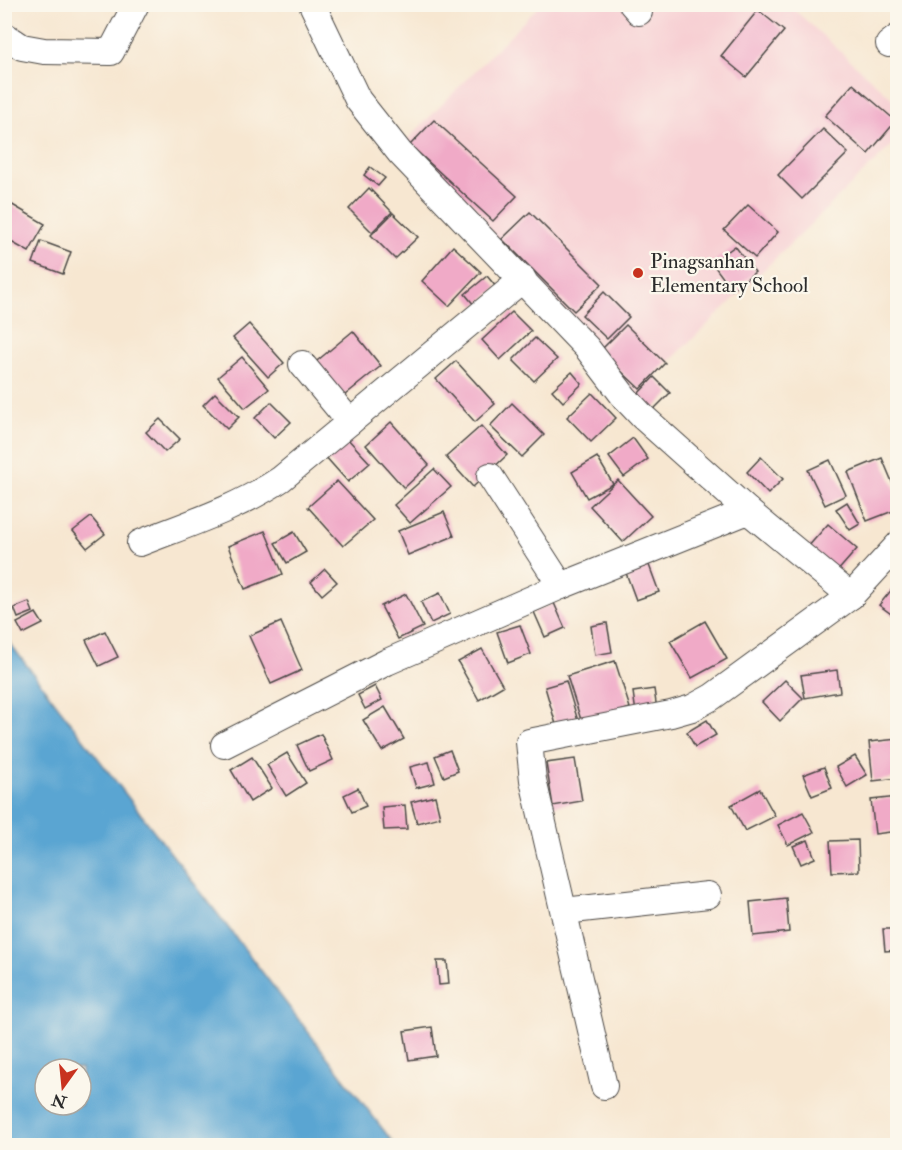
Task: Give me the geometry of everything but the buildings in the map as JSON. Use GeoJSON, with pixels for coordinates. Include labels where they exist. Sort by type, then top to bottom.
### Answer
{"type":"FeatureCollection","features":[{"type":"Feature","properties":{"kind":"street"},"geometry":{"type":"LineString","coordinates":[[4,35],[22,47],[44,51],[111,52],[136,4]]}},
{"type":"Feature","properties":{"kind":"street"},"geometry":{"type":"LineString","coordinates":[[312,4],[358,100],[400,153],[587,348],[625,398],[748,511],[851,596]]}},
{"type":"Feature","properties":{"kind":"street"},"geometry":{"type":"LineString","coordinates":[[140,543],[263,492],[523,279]]}},
{"type":"Feature","properties":{"kind":"street"},"geometry":{"type":"LineString","coordinates":[[302,364],[351,422]]}},
{"type":"Feature","properties":{"kind":"street"},"geometry":{"type":"LineString","coordinates":[[490,476],[561,586]]}},
{"type":"Feature","properties":{"kind":"street"},"geometry":{"type":"LineString","coordinates":[[224,745],[387,662],[561,586],[748,511]]}},
{"type":"Feature","properties":{"kind":"street"},"geometry":{"type":"LineString","coordinates":[[604,1086],[533,780],[529,742],[692,708],[712,697],[851,596],[897,545]]}},
{"type":"Feature","properties":{"kind":"street"},"geometry":{"type":"LineString","coordinates":[[564,911],[708,895]]}},
{"type":"Feature","properties":{"kind":"shaded area","name":"Pinagsanhan Elementary School"},"geometry":{"type":"Polygon","coordinates":[[[540,5],[789,5],[897,103],[897,140],[632,398],[400,147],[540,5]]]}},
{"type":"Feature","properties":{"kind":"water"},"geometry":{"type":"Polygon","coordinates":[[[4,637],[5,637],[395,1145],[5,1145],[4,637]]]}},
{"type":"Feature","properties":{"kind":"place","name":"Pinagsanhan Elementary School"},"geometry":{"type":"Point","coordinates":[638,273]}}]}
